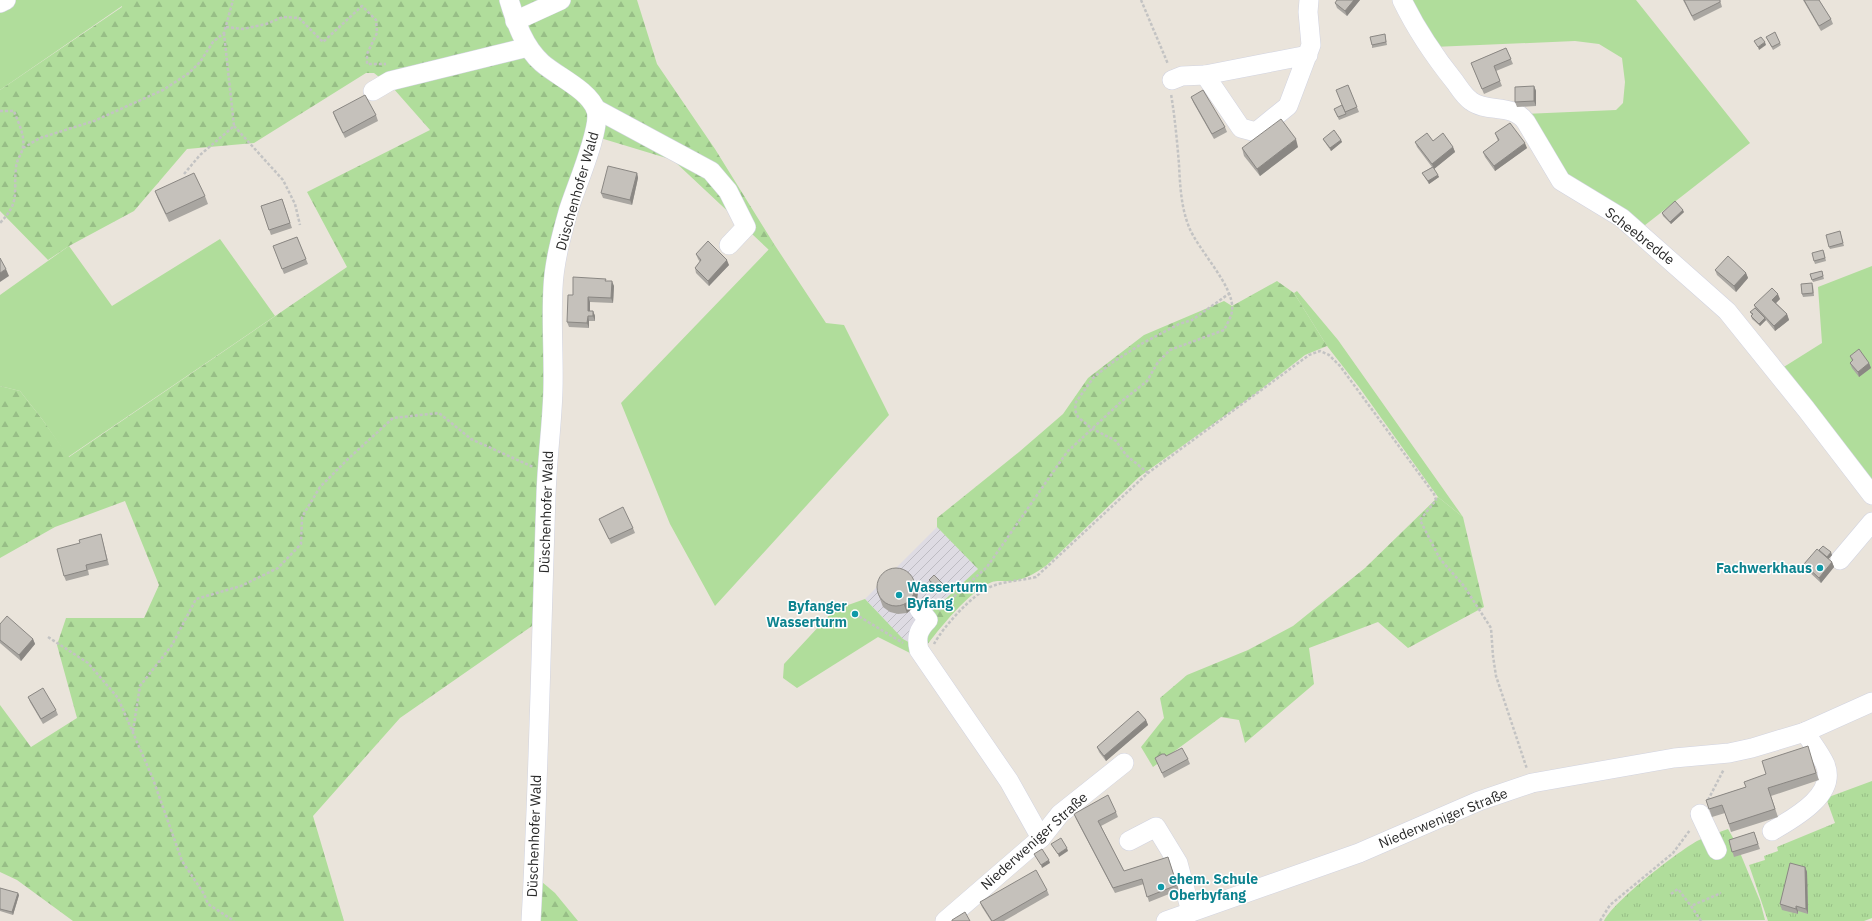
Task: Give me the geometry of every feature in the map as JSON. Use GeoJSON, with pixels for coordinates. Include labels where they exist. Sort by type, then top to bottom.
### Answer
{"type":"FeatureCollection","features":[{"type":"Feature","properties":{"kind":"street"},"geometry":{"type":"LineString","coordinates":[[0,3],[6,0]]}},
{"type":"Feature","properties":{"kind":"street","name":"Düschenhofer Wald"},"geometry":{"type":"LineString","coordinates":[[509,0],[515,21],[528,47],[542,62],[577,87],[596,109],[711,171],[728,191],[746,227],[729,245]]}},
{"type":"Feature","properties":{"kind":"street"},"geometry":{"type":"LineString","coordinates":[[515,21],[562,0]]}},
{"type":"Feature","properties":{"kind":"street"},"geometry":{"type":"LineString","coordinates":[[1205,75],[1241,128],[1256,132],[1288,106],[1311,45],[1308,12],[1309,0]]}},
{"type":"Feature","properties":{"kind":"street","name":"Scheebredde"},"geometry":{"type":"LineString","coordinates":[[1402,0],[1412,22],[1467,98],[1478,105],[1508,110],[1520,115],[1526,122],[1561,181],[1622,218],[1727,311],[1806,409],[1872,495]]}},
{"type":"Feature","properties":{"kind":"street"},"geometry":{"type":"LineString","coordinates":[[373,91],[390,81],[528,47]]}},
{"type":"Feature","properties":{"kind":"street"},"geometry":{"type":"LineString","coordinates":[[1172,80],[1182,76],[1205,75],[1308,56]]}},
{"type":"Feature","properties":{"kind":"street","name":"Düschenhofer Wald"},"geometry":{"type":"LineString","coordinates":[[531,921],[535,850],[547,470],[553,390],[551,319],[553,281],[568,211],[595,130],[597,117],[596,109]]}},
{"type":"Feature","properties":{"kind":"street"},"geometry":{"type":"LineString","coordinates":[[1840,560],[1872,522]]}},
{"type":"Feature","properties":{"kind":"street"},"geometry":{"type":"LineString","coordinates":[[920,633],[1009,781],[1041,838]]}},
{"type":"Feature","properties":{"kind":"street","name":"Niederweniger Straße"},"geometry":{"type":"LineString","coordinates":[[1166,921],[1359,853],[1479,801],[1532,783],[1674,758],[1729,753],[1775,742],[1805,732],[1872,702]]}},
{"type":"Feature","properties":{"kind":"street"},"geometry":{"type":"LineString","coordinates":[[1772,831],[1803,812],[1819,796],[1824,786],[1826,774],[1825,764],[1805,732]]}},
{"type":"Feature","properties":{"kind":"street","name":"Niederweniger Straße"},"geometry":{"type":"LineString","coordinates":[[945,921],[1041,838],[1060,814],[1124,763]]}},
{"type":"Feature","properties":{"kind":"street"},"geometry":{"type":"LineString","coordinates":[[1700,814],[1717,850]]}},
{"type":"Feature","properties":{"kind":"street"},"geometry":{"type":"LineString","coordinates":[[1130,841],[1156,827],[1178,863],[1191,912]]}},
{"type":"Feature","properties":{"kind":"path"},"geometry":{"type":"LineString","coordinates":[[234,0],[224,33],[234,126],[283,180],[295,204],[300,225]]}},
{"type":"Feature","properties":{"kind":"path"},"geometry":{"type":"LineString","coordinates":[[855,614],[904,644],[920,633],[987,567],[1067,452],[1091,428],[1147,381],[1158,362],[1170,350],[1224,330],[1232,310],[1230,294],[1189,228],[1184,212],[1176,128],[1170,93],[1172,80],[1165,55],[1157,40],[1141,0]]}},
{"type":"Feature","properties":{"kind":"path"},"geometry":{"type":"LineString","coordinates":[[226,27],[243,29],[266,24],[283,17],[299,18],[323,42],[362,6],[376,20],[377,33],[367,54],[367,64],[392,64]]}},
{"type":"Feature","properties":{"kind":"path"},"geometry":{"type":"LineString","coordinates":[[23,148],[40,138],[94,121],[163,90],[189,73],[200,62],[213,42],[224,33]]}},
{"type":"Feature","properties":{"kind":"path"},"geometry":{"type":"LineString","coordinates":[[0,111],[14,111],[22,130],[23,148],[16,165],[17,191],[13,205],[8,215],[0,222]]}},
{"type":"Feature","properties":{"kind":"path"},"geometry":{"type":"LineString","coordinates":[[184,174],[200,155],[234,126]]}},
{"type":"Feature","properties":{"kind":"path"},"geometry":{"type":"LineString","coordinates":[[1148,473],[1126,454],[1116,441],[1091,428],[1078,417],[1075,410],[1076,402],[1094,377],[1142,344],[1179,324],[1192,320],[1230,294]]}},
{"type":"Feature","properties":{"kind":"path"},"geometry":{"type":"LineString","coordinates":[[920,633],[932,650],[939,635],[962,609],[989,587],[1002,583],[1020,581],[1036,576],[1148,473],[1309,355],[1320,351],[1329,355],[1340,366],[1434,494],[1436,500],[1420,520],[1440,559],[1464,586],[1491,628],[1496,676],[1532,783]]}},
{"type":"Feature","properties":{"kind":"path"},"geometry":{"type":"LineString","coordinates":[[133,731],[140,686],[172,646],[196,599],[241,586],[278,568],[301,544],[302,517],[320,488],[348,459],[393,418],[439,413],[471,439],[529,467],[547,470]]}},
{"type":"Feature","properties":{"kind":"path"},"geometry":{"type":"LineString","coordinates":[[48,637],[88,663],[118,698],[153,779],[182,861],[204,894],[208,904],[234,921]]}},
{"type":"Feature","properties":{"kind":"path"},"geometry":{"type":"LineString","coordinates":[[1600,921],[1613,902],[1678,848],[1700,814],[1721,777],[1729,753]]}},
{"type":"Feature","properties":{"kind":"path"},"geometry":{"type":"LineString","coordinates":[[1671,894],[1678,889],[1692,906],[1701,921]]}},
{"type":"Feature","properties":{"kind":"path"},"geometry":{"type":"LineString","coordinates":[[1692,906],[1721,893]]}},
{"type":"Feature","properties":{"kind":"shaded area"},"geometry":{"type":"Polygon","coordinates":[[[937,527],[978,569],[927,616],[914,645],[903,639],[865,599],[937,527]]]}},
{"type":"Feature","properties":{"kind":"green space"},"geometry":{"type":"Polygon","coordinates":[[[8,0],[122,0],[122,6],[0,90],[0,4],[8,0]]]}},
{"type":"Feature","properties":{"kind":"green space"},"geometry":{"type":"Polygon","coordinates":[[[122,0],[637,0],[657,64],[715,149],[774,244],[769,250],[673,160],[597,137],[561,245],[545,617],[400,718],[313,816],[344,921],[73,921],[17,880],[0,872],[0,705],[31,747],[77,718],[57,645],[66,618],[144,618],[159,585],[125,501],[55,527],[0,558],[0,386],[20,391],[69,457],[347,267],[307,192],[430,130],[393,88],[374,73],[366,73],[254,143],[187,149],[134,211],[69,246],[48,260],[0,211],[0,90],[122,7],[122,0]]]}},
{"type":"Feature","properties":{"kind":"green space"},"geometry":{"type":"Polygon","coordinates":[[[1404,0],[1636,0],[1750,143],[1640,229],[1560,174],[1524,114],[1616,110],[1623,103],[1625,82],[1622,58],[1599,44],[1575,41],[1433,47],[1404,0]]]}},
{"type":"Feature","properties":{"kind":"green space"},"geometry":{"type":"Polygon","coordinates":[[[220,239],[275,316],[68,457],[42,419],[20,391],[0,386],[0,295],[69,246],[112,306],[220,239]]]}},
{"type":"Feature","properties":{"kind":"green space"},"geometry":{"type":"Polygon","coordinates":[[[774,244],[826,323],[844,325],[889,415],[715,606],[670,524],[621,403],[774,244]]]}},
{"type":"Feature","properties":{"kind":"green space"},"geometry":{"type":"Polygon","coordinates":[[[1872,266],[1872,488],[1779,370],[1822,343],[1818,287],[1872,266]]]}},
{"type":"Feature","properties":{"kind":"green space"},"geometry":{"type":"Polygon","coordinates":[[[1277,281],[1294,293],[1327,346],[1305,355],[1255,394],[1139,477],[1047,565],[1023,579],[992,582],[974,593],[955,611],[924,649],[927,616],[978,569],[937,527],[937,518],[1019,452],[1063,414],[1088,378],[1144,335],[1224,301],[1232,306],[1277,281]]]}},
{"type":"Feature","properties":{"kind":"green space"},"geometry":{"type":"Polygon","coordinates":[[[1297,291],[1338,340],[1463,517],[1438,497],[1359,387],[1327,346],[1294,293],[1297,291]]]}},
{"type":"Feature","properties":{"kind":"green space"},"geometry":{"type":"Polygon","coordinates":[[[1438,497],[1463,517],[1484,607],[1408,648],[1378,622],[1309,648],[1314,684],[1245,743],[1239,720],[1221,717],[1153,767],[1141,747],[1164,718],[1160,698],[1187,675],[1248,650],[1293,626],[1365,568],[1438,497]]]}},
{"type":"Feature","properties":{"kind":"green space"},"geometry":{"type":"Polygon","coordinates":[[[865,599],[903,639],[914,645],[918,657],[878,637],[797,688],[783,678],[784,664],[834,610],[865,599]]]}},
{"type":"Feature","properties":{"kind":"green space"},"geometry":{"type":"Polygon","coordinates":[[[1872,781],[1872,918],[1864,921],[1768,921],[1749,865],[1765,860],[1764,856],[1778,851],[1777,847],[1835,823],[1826,798],[1872,781]]]}},
{"type":"Feature","properties":{"kind":"green space"},"geometry":{"type":"Polygon","coordinates":[[[1728,829],[1736,843],[1760,901],[1765,920],[1604,921],[1610,912],[1632,890],[1687,847],[1697,841],[1728,829]]]}},
{"type":"Feature","properties":{"kind":"green space"},"geometry":{"type":"Polygon","coordinates":[[[542,882],[555,893],[578,921],[531,921],[542,882]]]}},
{"type":"Feature","properties":{"kind":"building"},"geometry":{"type":"Polygon","coordinates":[[[1337,0],[1354,0],[1345,11],[1335,3],[1337,0]]]}},
{"type":"Feature","properties":{"kind":"building"},"geometry":{"type":"Polygon","coordinates":[[[1684,0],[1720,0],[1720,2],[1692,16],[1684,0]]]}},
{"type":"Feature","properties":{"kind":"building"},"geometry":{"type":"Polygon","coordinates":[[[1804,0],[1819,0],[1831,19],[1819,26],[1804,0]]]}},
{"type":"Feature","properties":{"kind":"building"},"geometry":{"type":"Polygon","coordinates":[[[1775,32],[1780,43],[1772,47],[1766,37],[1775,32]]]}},
{"type":"Feature","properties":{"kind":"building"},"geometry":{"type":"Polygon","coordinates":[[[1385,34],[1386,42],[1372,45],[1370,37],[1385,34]]]}},
{"type":"Feature","properties":{"kind":"building"},"geometry":{"type":"Polygon","coordinates":[[[1761,37],[1765,42],[1758,47],[1754,41],[1761,37]]]}},
{"type":"Feature","properties":{"kind":"building"},"geometry":{"type":"Polygon","coordinates":[[[1506,48],[1511,59],[1494,66],[1500,81],[1482,89],[1471,63],[1506,48]]]}},
{"type":"Feature","properties":{"kind":"building"},"geometry":{"type":"Polygon","coordinates":[[[1348,85],[1357,107],[1345,112],[1336,90],[1348,85]]]}},
{"type":"Feature","properties":{"kind":"building"},"geometry":{"type":"Polygon","coordinates":[[[1534,86],[1534,101],[1515,102],[1515,87],[1534,86]]]}},
{"type":"Feature","properties":{"kind":"building"},"geometry":{"type":"Polygon","coordinates":[[[1203,90],[1225,127],[1212,134],[1191,97],[1203,90]]]}},
{"type":"Feature","properties":{"kind":"building"},"geometry":{"type":"Polygon","coordinates":[[[365,95],[376,115],[343,133],[333,112],[365,95]]]}},
{"type":"Feature","properties":{"kind":"building"},"geometry":{"type":"Polygon","coordinates":[[[1342,105],[1346,114],[1338,117],[1334,109],[1342,105]]]}},
{"type":"Feature","properties":{"kind":"building"},"geometry":{"type":"Polygon","coordinates":[[[1281,119],[1296,139],[1257,169],[1242,148],[1281,119]]]}},
{"type":"Feature","properties":{"kind":"building"},"geometry":{"type":"Polygon","coordinates":[[[1510,123],[1525,143],[1494,166],[1483,152],[1499,140],[1495,133],[1510,123]]]}},
{"type":"Feature","properties":{"kind":"building"},"geometry":{"type":"Polygon","coordinates":[[[1334,130],[1341,140],[1330,148],[1323,139],[1334,130]]]}},
{"type":"Feature","properties":{"kind":"building"},"geometry":{"type":"Polygon","coordinates":[[[1427,133],[1433,141],[1443,133],[1453,147],[1432,164],[1415,142],[1427,133]]]}},
{"type":"Feature","properties":{"kind":"building"},"geometry":{"type":"Polygon","coordinates":[[[608,166],[637,173],[630,200],[601,193],[608,166]]]}},
{"type":"Feature","properties":{"kind":"building"},"geometry":{"type":"Polygon","coordinates":[[[1433,167],[1438,175],[1428,181],[1422,173],[1433,167]]]}},
{"type":"Feature","properties":{"kind":"building"},"geometry":{"type":"Polygon","coordinates":[[[194,173],[205,196],[166,214],[155,191],[194,173]]]}},
{"type":"Feature","properties":{"kind":"building"},"geometry":{"type":"Polygon","coordinates":[[[282,199],[290,223],[269,230],[261,206],[282,199]]]}},
{"type":"Feature","properties":{"kind":"building"},"geometry":{"type":"Polygon","coordinates":[[[1675,201],[1683,210],[1670,222],[1662,213],[1675,201]]]}},
{"type":"Feature","properties":{"kind":"building"},"geometry":{"type":"Polygon","coordinates":[[[1840,231],[1843,243],[1829,247],[1826,235],[1840,231]]]}},
{"type":"Feature","properties":{"kind":"building"},"geometry":{"type":"Polygon","coordinates":[[[297,237],[306,259],[282,269],[273,246],[297,237]]]}},
{"type":"Feature","properties":{"kind":"building"},"geometry":{"type":"Polygon","coordinates":[[[708,241],[727,260],[708,281],[695,268],[701,260],[696,254],[708,241]]]}},
{"type":"Feature","properties":{"kind":"building"},"geometry":{"type":"Polygon","coordinates":[[[1823,250],[1825,258],[1814,261],[1812,253],[1823,250]]]}},
{"type":"Feature","properties":{"kind":"building"},"geometry":{"type":"Polygon","coordinates":[[[1728,256],[1746,273],[1734,286],[1715,270],[1728,256]]]}},
{"type":"Feature","properties":{"kind":"building"},"geometry":{"type":"Polygon","coordinates":[[[0,258],[6,269],[0,273],[0,258]]]}},
{"type":"Feature","properties":{"kind":"building"},"geometry":{"type":"Polygon","coordinates":[[[1822,271],[1823,276],[1812,280],[1810,274],[1822,271]]]}},
{"type":"Feature","properties":{"kind":"building"},"geometry":{"type":"Polygon","coordinates":[[[573,277],[606,279],[605,281],[612,281],[611,298],[588,297],[588,311],[593,311],[593,316],[588,316],[587,323],[567,322],[568,295],[573,295],[573,277]]]}},
{"type":"Feature","properties":{"kind":"building"},"geometry":{"type":"Polygon","coordinates":[[[1812,283],[1813,293],[1802,294],[1801,284],[1812,283]]]}},
{"type":"Feature","properties":{"kind":"building"},"geometry":{"type":"Polygon","coordinates":[[[1772,288],[1778,294],[1772,300],[1787,314],[1774,326],[1754,305],[1772,288]]]}},
{"type":"Feature","properties":{"kind":"building"},"geometry":{"type":"Polygon","coordinates":[[[1755,308],[1765,318],[1759,324],[1751,316],[1753,314],[1750,312],[1755,308]]]}},
{"type":"Feature","properties":{"kind":"building"},"geometry":{"type":"Polygon","coordinates":[[[1859,349],[1869,363],[1858,372],[1850,363],[1853,360],[1850,356],[1859,349]]]}},
{"type":"Feature","properties":{"kind":"building"},"geometry":{"type":"Polygon","coordinates":[[[623,507],[633,528],[609,539],[599,519],[623,507]]]}},
{"type":"Feature","properties":{"kind":"building"},"geometry":{"type":"Polygon","coordinates":[[[101,534],[107,560],[86,565],[87,570],[64,576],[57,549],[80,543],[79,540],[101,534]]]}},
{"type":"Feature","properties":{"kind":"building"},"geometry":{"type":"Polygon","coordinates":[[[1823,546],[1831,552],[1827,557],[1819,550],[1823,546]]]}},
{"type":"Feature","properties":{"kind":"building","name":"Fachwerkhaus"},"geometry":{"type":"Polygon","coordinates":[[[1817,549],[1832,562],[1819,578],[1804,564],[1817,549]]]}},
{"type":"Feature","properties":{"kind":"building","name":"Wasserturm Byfang"},"geometry":{"type":"Polygon","coordinates":[[[892,568],[900,568],[910,573],[914,580],[914,594],[910,601],[900,606],[892,606],[882,601],[880,598],[877,591],[877,583],[882,573],[885,571],[892,568]]]}},
{"type":"Feature","properties":{"kind":"building"},"geometry":{"type":"Polygon","coordinates":[[[934,575],[943,584],[939,589],[929,580],[934,575]]]}},
{"type":"Feature","properties":{"kind":"building"},"geometry":{"type":"Polygon","coordinates":[[[7,616],[33,639],[19,655],[0,640],[0,624],[7,616]]]}},
{"type":"Feature","properties":{"kind":"building"},"geometry":{"type":"Polygon","coordinates":[[[43,688],[56,710],[41,719],[28,697],[43,688]]]}},
{"type":"Feature","properties":{"kind":"building"},"geometry":{"type":"Polygon","coordinates":[[[1138,711],[1146,720],[1104,756],[1097,747],[1138,711]]]}},
{"type":"Feature","properties":{"kind":"building"},"geometry":{"type":"Polygon","coordinates":[[[1808,746],[1816,773],[1768,788],[1775,809],[1729,824],[1722,805],[1709,809],[1706,800],[1746,787],[1744,782],[1766,774],[1762,761],[1808,746]]]}},
{"type":"Feature","properties":{"kind":"building"},"geometry":{"type":"Polygon","coordinates":[[[1182,748],[1188,759],[1162,773],[1155,758],[1162,754],[1165,754],[1166,756],[1182,748]]]}},
{"type":"Feature","properties":{"kind":"building"},"geometry":{"type":"Polygon","coordinates":[[[1108,795],[1116,812],[1098,821],[1124,871],[1168,857],[1177,885],[1147,897],[1142,879],[1113,888],[1074,814],[1108,795]]]}},
{"type":"Feature","properties":{"kind":"building"},"geometry":{"type":"Polygon","coordinates":[[[1754,832],[1758,844],[1732,852],[1729,840],[1754,832]]]}},
{"type":"Feature","properties":{"kind":"building"},"geometry":{"type":"Polygon","coordinates":[[[1061,838],[1067,848],[1058,854],[1051,844],[1061,838]]]}},
{"type":"Feature","properties":{"kind":"building"},"geometry":{"type":"Polygon","coordinates":[[[1042,849],[1049,860],[1041,865],[1034,854],[1042,849]]]}},
{"type":"Feature","properties":{"kind":"building"},"geometry":{"type":"Polygon","coordinates":[[[1790,863],[1805,867],[1806,909],[1796,906],[1796,909],[1780,904],[1790,863]]]}},
{"type":"Feature","properties":{"kind":"building"},"geometry":{"type":"Polygon","coordinates":[[[1036,870],[1047,890],[992,921],[980,902],[1036,870]]]}},
{"type":"Feature","properties":{"kind":"building"},"geometry":{"type":"Polygon","coordinates":[[[0,888],[18,893],[12,912],[0,909],[0,888]]]}},
{"type":"Feature","properties":{"kind":"building"},"geometry":{"type":"Polygon","coordinates":[[[965,912],[970,921],[952,921],[952,920],[965,912]]]}},
{"type":"Feature","properties":{"kind":"place","name":"Fachwerkhaus"},"geometry":{"type":"Point","coordinates":[1820,568]}},
{"type":"Feature","properties":{"kind":"place","name":"Wasserturm Byfang"},"geometry":{"type":"Point","coordinates":[899,595]}},
{"type":"Feature","properties":{"kind":"place","name":"Byfanger Wasserturm"},"geometry":{"type":"Point","coordinates":[855,614]}},
{"type":"Feature","properties":{"kind":"place","name":"ehem. Schule Oberbyfang"},"geometry":{"type":"Point","coordinates":[1161,887]}}]}
